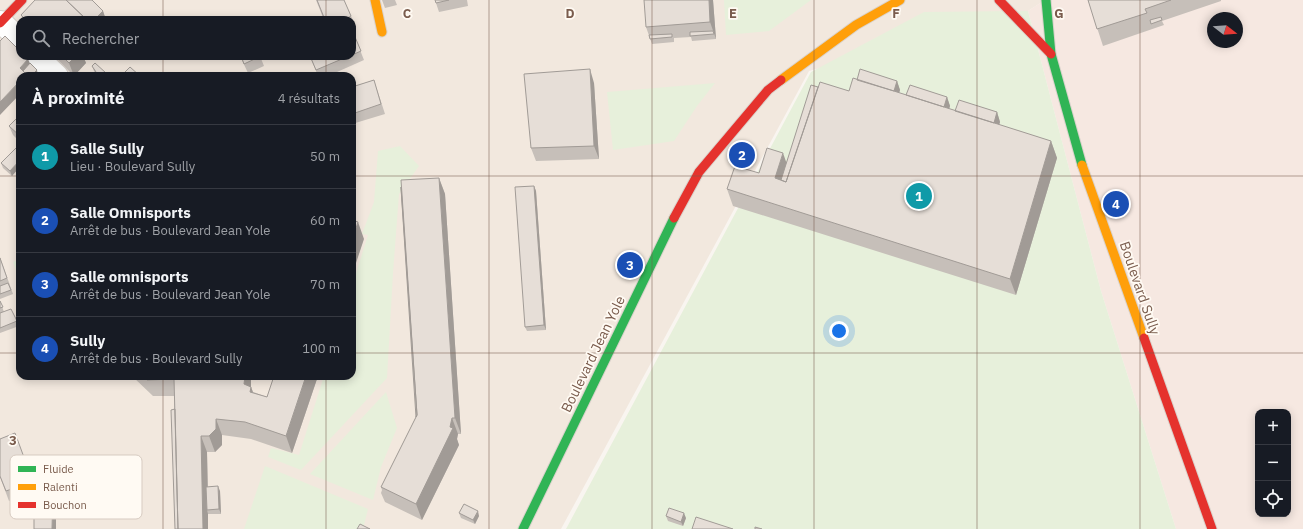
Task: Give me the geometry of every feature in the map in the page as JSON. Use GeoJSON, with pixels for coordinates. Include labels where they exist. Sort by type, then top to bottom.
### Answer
{"type":"FeatureCollection","features":[{"type":"Feature","properties":{"kind":"main road"},"geometry":{"type":"LineString","coordinates":[[1,22],[22,0]]}},
{"type":"Feature","properties":{"kind":"main road"},"geometry":{"type":"LineString","coordinates":[[375,0],[382,32]]}},
{"type":"Feature","properties":{"kind":"main road","name":"Boulevard Jean Yole"},"geometry":{"type":"LineString","coordinates":[[523,529],[685,196],[699,172],[768,90],[856,25],[901,0]]}},
{"type":"Feature","properties":{"kind":"main road","name":"Boulevard Sully"},"geometry":{"type":"LineString","coordinates":[[999,0],[1051,54]]}},
{"type":"Feature","properties":{"kind":"main road","name":"Boulevard Sully"},"geometry":{"type":"LineString","coordinates":[[1046,0],[1051,54],[1085,174],[1212,529]]}},
{"type":"Feature","properties":{"kind":"street"},"geometry":{"type":"LineString","coordinates":[[1,22],[16,36]]}},
{"type":"Feature","properties":{"kind":"street"},"geometry":{"type":"LineString","coordinates":[[40,60],[53,72]]}},
{"type":"Feature","properties":{"kind":"shaded area"},"geometry":{"type":"Polygon","coordinates":[[[0,0],[1045,0],[1028,11],[809,71],[561,529],[0,529],[0,0]]]}},
{"type":"Feature","properties":{"kind":"shaded area"},"geometry":{"type":"Polygon","coordinates":[[[1045,0],[1303,0],[1303,529],[1176,529],[1101,291],[1028,11],[1045,0]]]}},
{"type":"Feature","properties":{"kind":"green space"},"geometry":{"type":"Polygon","coordinates":[[[724,0],[811,0],[769,31],[726,35],[724,0]]]}},
{"type":"Feature","properties":{"kind":"green space"},"geometry":{"type":"Polygon","coordinates":[[[1028,11],[1101,291],[1176,529],[566,529],[811,72],[924,12],[1028,11]]]}},
{"type":"Feature","properties":{"kind":"green space"},"geometry":{"type":"Polygon","coordinates":[[[715,83],[697,106],[674,141],[613,150],[607,92],[715,83]]]}},
{"type":"Feature","properties":{"kind":"green space"},"geometry":{"type":"Polygon","coordinates":[[[400,146],[419,166],[399,194],[387,378],[301,470],[268,457],[271,448],[299,455],[323,380],[356,380],[356,273],[368,235],[362,234],[374,202],[378,151],[400,146]]]}},
{"type":"Feature","properties":{"kind":"green space"},"geometry":{"type":"Polygon","coordinates":[[[16,261],[16,270],[13,262],[16,261]]]}},
{"type":"Feature","properties":{"kind":"green space"},"geometry":{"type":"Polygon","coordinates":[[[386,392],[397,428],[381,467],[373,500],[310,474],[386,392]]]}},
{"type":"Feature","properties":{"kind":"green space"},"geometry":{"type":"Polygon","coordinates":[[[265,466],[368,509],[363,529],[244,529],[265,466]]]}},
{"type":"Feature","properties":{"kind":"building"},"geometry":{"type":"Polygon","coordinates":[[[35,0],[66,0],[83,16],[22,16],[21,15],[35,0]]]}},
{"type":"Feature","properties":{"kind":"building"},"geometry":{"type":"Polygon","coordinates":[[[66,0],[92,0],[103,11],[98,16],[83,16],[66,0]]]}},
{"type":"Feature","properties":{"kind":"building"},"geometry":{"type":"Polygon","coordinates":[[[317,0],[344,0],[351,16],[323,16],[317,0]]]}},
{"type":"Feature","properties":{"kind":"building"},"geometry":{"type":"Polygon","coordinates":[[[435,0],[449,0],[436,3],[435,0]]]}},
{"type":"Feature","properties":{"kind":"building"},"geometry":{"type":"Polygon","coordinates":[[[644,0],[709,0],[710,22],[646,27],[644,0]]]}},
{"type":"Feature","properties":{"kind":"building"},"geometry":{"type":"Polygon","coordinates":[[[1088,0],[1171,0],[1145,9],[1147,13],[1097,29],[1088,0]]]}},
{"type":"Feature","properties":{"kind":"building"},"geometry":{"type":"Polygon","coordinates":[[[1161,17],[1162,20],[1151,24],[1150,20],[1161,17]]]}},
{"type":"Feature","properties":{"kind":"building"},"geometry":{"type":"Polygon","coordinates":[[[713,31],[714,34],[690,36],[690,32],[713,31]]]}},
{"type":"Feature","properties":{"kind":"building"},"geometry":{"type":"Polygon","coordinates":[[[672,34],[672,37],[650,39],[649,35],[672,34]]]}},
{"type":"Feature","properties":{"kind":"building"},"geometry":{"type":"Polygon","coordinates":[[[5,36],[16,47],[16,60],[27,60],[20,68],[24,72],[16,72],[16,85],[0,102],[0,41],[5,36]]]}},
{"type":"Feature","properties":{"kind":"building"},"geometry":{"type":"Polygon","coordinates":[[[356,39],[361,51],[356,53],[356,39]]]}},
{"type":"Feature","properties":{"kind":"building"},"geometry":{"type":"Polygon","coordinates":[[[242,60],[252,60],[244,64],[242,60]]]}},
{"type":"Feature","properties":{"kind":"building"},"geometry":{"type":"Polygon","coordinates":[[[312,60],[340,60],[316,70],[312,60]]]}},
{"type":"Feature","properties":{"kind":"building"},"geometry":{"type":"Polygon","coordinates":[[[30,63],[37,70],[35,72],[23,71],[30,63]]]}},
{"type":"Feature","properties":{"kind":"building"},"geometry":{"type":"Polygon","coordinates":[[[95,63],[105,72],[96,72],[92,66],[95,63]]]}},
{"type":"Feature","properties":{"kind":"building"},"geometry":{"type":"Polygon","coordinates":[[[130,67],[136,72],[125,72],[130,67]]]}},
{"type":"Feature","properties":{"kind":"building"},"geometry":{"type":"Polygon","coordinates":[[[590,69],[594,146],[531,148],[524,74],[590,69]]]}},
{"type":"Feature","properties":{"kind":"building"},"geometry":{"type":"Polygon","coordinates":[[[860,69],[897,81],[894,91],[857,80],[860,69]]]}},
{"type":"Feature","properties":{"kind":"building"},"geometry":{"type":"Polygon","coordinates":[[[853,78],[1051,141],[1010,279],[727,189],[735,166],[759,173],[767,148],[783,153],[775,178],[786,182],[820,82],[849,91],[853,78]]]}},
{"type":"Feature","properties":{"kind":"building"},"geometry":{"type":"Polygon","coordinates":[[[374,80],[381,104],[356,113],[356,86],[374,80]]]}},
{"type":"Feature","properties":{"kind":"building"},"geometry":{"type":"Polygon","coordinates":[[[811,85],[818,87],[786,182],[781,180],[811,85]]]}},
{"type":"Feature","properties":{"kind":"building"},"geometry":{"type":"Polygon","coordinates":[[[910,85],[947,97],[944,107],[906,95],[910,85]]]}},
{"type":"Feature","properties":{"kind":"building"},"geometry":{"type":"Polygon","coordinates":[[[959,100],[997,112],[994,123],[955,111],[959,100]]]}},
{"type":"Feature","properties":{"kind":"building"},"geometry":{"type":"Polygon","coordinates":[[[16,119],[16,132],[9,126],[16,119]]]}},
{"type":"Feature","properties":{"kind":"building"},"geometry":{"type":"Polygon","coordinates":[[[16,148],[16,164],[10,171],[1,163],[16,148]]]}},
{"type":"Feature","properties":{"kind":"building"},"geometry":{"type":"Polygon","coordinates":[[[439,178],[455,418],[452,418],[450,427],[453,428],[416,504],[381,487],[417,415],[401,180],[439,178]]]}},
{"type":"Feature","properties":{"kind":"building"},"geometry":{"type":"Polygon","coordinates":[[[534,186],[544,325],[525,327],[515,187],[534,186]]]}},
{"type":"Feature","properties":{"kind":"building"},"geometry":{"type":"Polygon","coordinates":[[[401,188],[417,415],[416,417],[401,188]]]}},
{"type":"Feature","properties":{"kind":"building"},"geometry":{"type":"Polygon","coordinates":[[[0,258],[7,278],[0,281],[0,258]]]}},
{"type":"Feature","properties":{"kind":"building"},"geometry":{"type":"Polygon","coordinates":[[[8,283],[11,290],[0,294],[0,286],[8,283]]]}},
{"type":"Feature","properties":{"kind":"building"},"geometry":{"type":"Polygon","coordinates":[[[0,301],[3,307],[0,308],[0,301]]]}},
{"type":"Feature","properties":{"kind":"building"},"geometry":{"type":"Polygon","coordinates":[[[11,309],[16,321],[0,328],[0,313],[11,309]]]}},
{"type":"Feature","properties":{"kind":"building"},"geometry":{"type":"Polygon","coordinates":[[[174,380],[244,380],[244,384],[251,387],[250,392],[267,397],[273,380],[305,380],[286,436],[245,422],[216,419],[216,429],[209,436],[201,436],[203,529],[178,529],[174,380]]]}},
{"type":"Feature","properties":{"kind":"building"},"geometry":{"type":"Polygon","coordinates":[[[175,409],[178,529],[175,529],[171,410],[175,409]]]}},
{"type":"Feature","properties":{"kind":"building"},"geometry":{"type":"Polygon","coordinates":[[[15,433],[23,455],[10,455],[10,490],[6,491],[0,476],[0,439],[15,433]]]}},
{"type":"Feature","properties":{"kind":"building"},"geometry":{"type":"Polygon","coordinates":[[[218,486],[219,509],[207,510],[206,487],[218,486]]]}},
{"type":"Feature","properties":{"kind":"building"},"geometry":{"type":"Polygon","coordinates":[[[464,504],[478,511],[473,520],[459,513],[464,504]]]}},
{"type":"Feature","properties":{"kind":"building"},"geometry":{"type":"Polygon","coordinates":[[[669,508],[684,513],[681,522],[666,516],[669,508]]]}},
{"type":"Feature","properties":{"kind":"building"},"geometry":{"type":"Polygon","coordinates":[[[696,517],[733,529],[692,529],[696,517]]]}},
{"type":"Feature","properties":{"kind":"building"},"geometry":{"type":"Polygon","coordinates":[[[34,519],[52,519],[52,529],[34,529],[34,519]]]}},
{"type":"Feature","properties":{"kind":"building"},"geometry":{"type":"Polygon","coordinates":[[[360,524],[370,529],[357,529],[360,524]]]}},
{"type":"Feature","properties":{"kind":"traffic: fast"},"geometry":{"type":"LineString","coordinates":[[1046,0],[1051,54],[1082,165]]}},
{"type":"Feature","properties":{"kind":"traffic: fast"},"geometry":{"type":"LineString","coordinates":[[523,529],[674,218]]}},
{"type":"Feature","properties":{"kind":"traffic: slow"},"geometry":{"type":"LineString","coordinates":[[375,0],[382,32]]}},
{"type":"Feature","properties":{"kind":"traffic: slow"},"geometry":{"type":"LineString","coordinates":[[781,80],[856,25],[900,0]]}},
{"type":"Feature","properties":{"kind":"traffic: slow"},"geometry":{"type":"LineString","coordinates":[[1082,165],[1144,338]]}},
{"type":"Feature","properties":{"kind":"traffic: jam"},"geometry":{"type":"LineString","coordinates":[[0,23],[22,0]]}},
{"type":"Feature","properties":{"kind":"traffic: jam"},"geometry":{"type":"LineString","coordinates":[[999,0],[1051,54]]}},
{"type":"Feature","properties":{"kind":"traffic: jam"},"geometry":{"type":"LineString","coordinates":[[674,218],[699,172],[768,90],[781,80]]}},
{"type":"Feature","properties":{"kind":"traffic: jam"},"geometry":{"type":"LineString","coordinates":[[1144,338],[1212,529]]}},
{"type":"Feature","properties":{"kind":"place","name":"Salle Omnisports"},"geometry":{"type":"Point","coordinates":[742,155]}},
{"type":"Feature","properties":{"kind":"place","name":"Salle Sully"},"geometry":{"type":"Point","coordinates":[919,196]}},
{"type":"Feature","properties":{"kind":"place","name":"Sully"},"geometry":{"type":"Point","coordinates":[1116,204]}},
{"type":"Feature","properties":{"kind":"place","name":"Salle omnisports"},"geometry":{"type":"Point","coordinates":[630,265]}}]}
